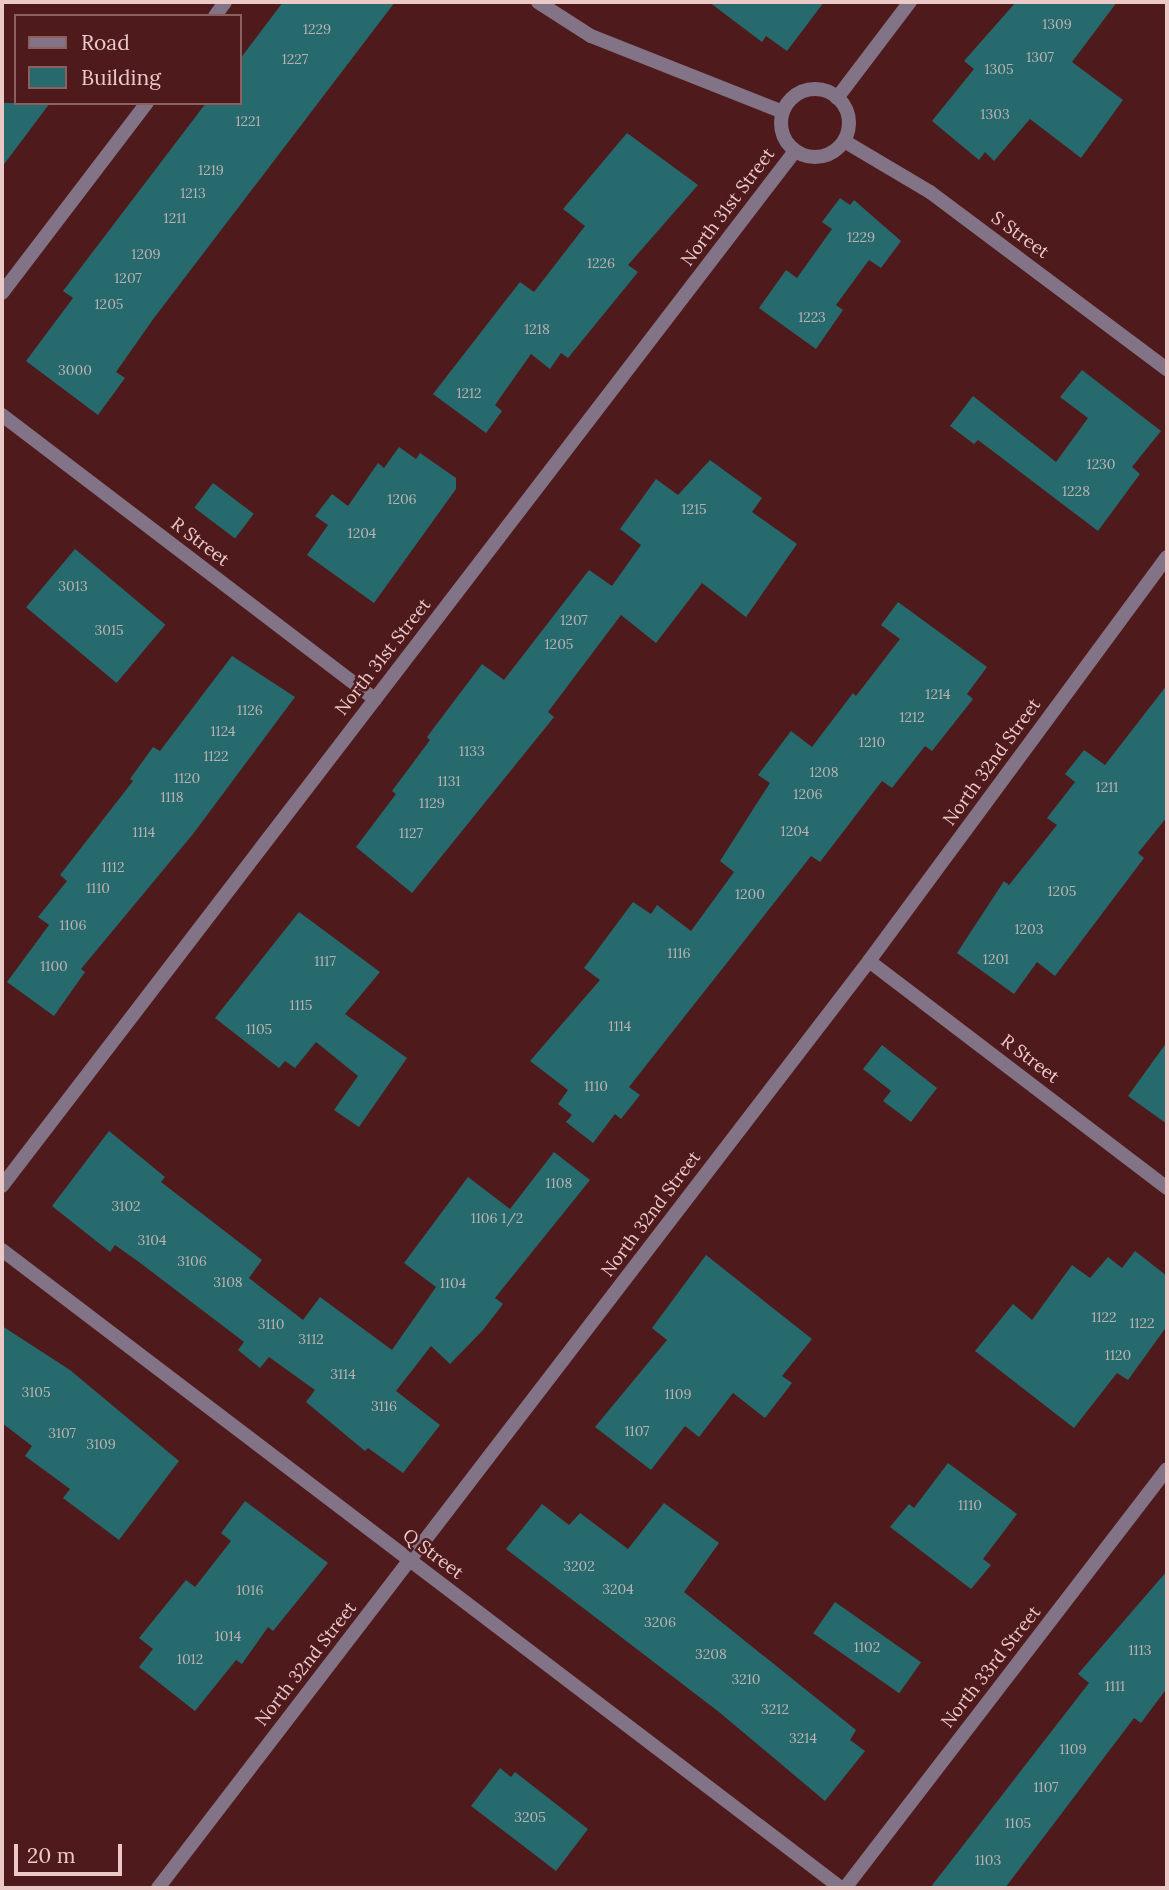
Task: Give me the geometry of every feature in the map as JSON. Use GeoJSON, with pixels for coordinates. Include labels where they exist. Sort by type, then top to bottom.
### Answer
{"type":"FeatureCollection","features":[{"type":"Feature","properties":{"kind":"street"},"geometry":{"type":"LineString","coordinates":[[538,2],[591,36],[783,112],[806,90],[837,98],[849,123],[844,141]]}},
{"type":"Feature","properties":{"kind":"street"},"geometry":{"type":"LineString","coordinates":[[837,98],[910,2]]}},
{"type":"Feature","properties":{"kind":"street"},"geometry":{"type":"LineString","coordinates":[[2,293],[146,105]]}},
{"type":"Feature","properties":{"kind":"street","name":"North 31st Street"},"geometry":{"type":"LineString","coordinates":[[783,112],[782,134],[795,151],[816,157],[844,141]]}},
{"type":"Feature","properties":{"kind":"street","name":"S Street"},"geometry":{"type":"LineString","coordinates":[[844,141],[930,192],[1167,369]]}},
{"type":"Feature","properties":{"kind":"street","name":"North 31st Street"},"geometry":{"type":"LineString","coordinates":[[2,1186],[795,151]]}},
{"type":"Feature","properties":{"kind":"street","name":"R Street"},"geometry":{"type":"LineString","coordinates":[[2,415],[375,699]]}},
{"type":"Feature","properties":{"kind":"street","name":"North 32nd Street"},"geometry":{"type":"LineString","coordinates":[[158,1888],[869,961],[1167,557]]}},
{"type":"Feature","properties":{"kind":"street","name":"R Street"},"geometry":{"type":"LineString","coordinates":[[869,961],[1167,1188]]}},
{"type":"Feature","properties":{"kind":"street","name":"Q Street"},"geometry":{"type":"LineString","coordinates":[[2,1250],[843,1888]]}},
{"type":"Feature","properties":{"kind":"street","name":"North 33rd Street"},"geometry":{"type":"LineString","coordinates":[[843,1888],[1167,1469]]}},
{"type":"Feature","properties":{"kind":"building"},"geometry":{"type":"Polygon","coordinates":[[[283,2],[395,2],[154,318],[116,372],[125,378],[98,415],[26,361],[73,298],[63,291],[204,105],[242,105],[242,56],[283,2]]]}},
{"type":"Feature","properties":{"kind":"building"},"geometry":{"type":"Polygon","coordinates":[[[709,2],[824,2],[787,51],[766,36],[762,42],[709,2]]]}},
{"type":"Feature","properties":{"kind":"building"},"geometry":{"type":"Polygon","coordinates":[[[1016,2],[1117,2],[1072,62],[1123,100],[1081,158],[1030,119],[994,161],[985,152],[979,160],[932,121],[974,69],[964,61],[1016,2]]]}},
{"type":"Feature","properties":{"kind":"building"},"geometry":{"type":"Polygon","coordinates":[[[2,103],[48,105],[2,167],[2,103]]]}},
{"type":"Feature","properties":{"kind":"building"},"geometry":{"type":"Polygon","coordinates":[[[627,133],[698,185],[628,265],[638,272],[568,358],[561,353],[550,369],[531,354],[495,405],[502,411],[486,433],[433,394],[520,282],[534,292],[585,226],[563,209],[627,133]]]}},
{"type":"Feature","properties":{"kind":"building"},"geometry":{"type":"Polygon","coordinates":[[[840,198],[850,205],[854,200],[901,241],[881,268],[869,260],[836,305],[843,310],[816,349],[759,308],[786,270],[797,278],[832,229],[822,222],[840,198]]]}},
{"type":"Feature","properties":{"kind":"building"},"geometry":{"type":"Polygon","coordinates":[[[1082,370],[1161,431],[1132,467],[1140,474],[1098,531],[978,440],[974,444],[950,426],[973,396],[1056,462],[1088,418],[1060,397],[1082,370]]]}},
{"type":"Feature","properties":{"kind":"building"},"geometry":{"type":"Polygon","coordinates":[[[399,447],[416,459],[420,453],[456,478],[456,489],[374,603],[307,555],[328,525],[315,516],[332,494],[348,506],[378,463],[384,468],[399,447]]]}},
{"type":"Feature","properties":{"kind":"building"},"geometry":{"type":"Polygon","coordinates":[[[710,460],[762,498],[752,512],[797,544],[746,617],[702,583],[656,643],[621,615],[548,712],[554,717],[412,893],[356,847],[396,794],[392,791],[430,740],[427,737],[482,664],[504,680],[589,570],[612,586],[641,545],[620,529],[656,479],[678,495],[710,460]]]}},
{"type":"Feature","properties":{"kind":"building"},"geometry":{"type":"Polygon","coordinates":[[[213,483],[254,514],[235,538],[194,508],[213,483]]]}},
{"type":"Feature","properties":{"kind":"building"},"geometry":{"type":"Polygon","coordinates":[[[75,549],[165,625],[117,683],[26,607],[75,549]]]}},
{"type":"Feature","properties":{"kind":"building"},"geometry":{"type":"Polygon","coordinates":[[[898,602],[987,667],[967,694],[973,699],[932,751],[925,746],[892,788],[882,781],[820,862],[811,856],[629,1087],[640,1095],[621,1119],[615,1114],[593,1143],[566,1122],[572,1115],[558,1104],[568,1090],[530,1061],[600,980],[584,968],[633,902],[651,914],[657,905],[691,931],[734,872],[720,861],[770,783],[758,775],[791,731],[812,747],[853,693],[856,696],[900,639],[881,625],[898,602]]]}},
{"type":"Feature","properties":{"kind":"building"},"geometry":{"type":"Polygon","coordinates":[[[232,656],[295,697],[193,834],[81,969],[85,972],[54,1016],[7,982],[49,925],[38,917],[67,881],[60,875],[133,781],[130,779],[153,747],[160,751],[232,656]]]}},
{"type":"Feature","properties":{"kind":"building"},"geometry":{"type":"Polygon","coordinates":[[[1167,685],[1167,817],[1138,853],[1144,858],[1055,976],[1037,962],[1014,994],[957,953],[1004,881],[1009,885],[1057,825],[1047,818],[1075,782],[1065,774],[1084,750],[1105,765],[1167,685]]]}},
{"type":"Feature","properties":{"kind":"building"},"geometry":{"type":"Polygon","coordinates":[[[299,912],[380,972],[345,1014],[407,1058],[359,1127],[334,1110],[358,1076],[316,1042],[295,1068],[285,1061],[279,1068],[215,1018],[299,912]]]}},
{"type":"Feature","properties":{"kind":"building"},"geometry":{"type":"Polygon","coordinates":[[[1167,1042],[1167,1124],[1128,1096],[1167,1042]]]}},
{"type":"Feature","properties":{"kind":"building"},"geometry":{"type":"Polygon","coordinates":[[[882,1045],[937,1088],[911,1122],[883,1101],[891,1091],[863,1069],[882,1045]]]}},
{"type":"Feature","properties":{"kind":"building"},"geometry":{"type":"Polygon","coordinates":[[[109,1131],[165,1177],[161,1182],[262,1260],[249,1278],[303,1320],[320,1297],[392,1350],[436,1287],[404,1263],[468,1177],[510,1209],[554,1152],[590,1180],[495,1298],[503,1304],[483,1330],[450,1364],[431,1346],[396,1391],[440,1425],[403,1473],[368,1448],[365,1451],[306,1402],[315,1390],[269,1357],[260,1368],[238,1350],[244,1342],[115,1245],[110,1252],[52,1206],[109,1131]]]}},
{"type":"Feature","properties":{"kind":"building"},"geometry":{"type":"Polygon","coordinates":[[[1135,1251],[1167,1276],[1167,1326],[1128,1380],[1117,1373],[1074,1428],[975,1351],[1013,1304],[1032,1320],[1072,1265],[1090,1278],[1108,1257],[1122,1268],[1135,1251]]]}},
{"type":"Feature","properties":{"kind":"building"},"geometry":{"type":"Polygon","coordinates":[[[706,1255],[812,1339],[782,1376],[792,1383],[765,1418],[733,1393],[699,1437],[685,1426],[651,1470],[595,1427],[667,1340],[652,1328],[706,1255]]]}},
{"type":"Feature","properties":{"kind":"building"},"geometry":{"type":"Polygon","coordinates":[[[2,1326],[70,1370],[179,1461],[119,1540],[63,1498],[70,1489],[25,1456],[32,1446],[2,1423],[2,1326]]]}},
{"type":"Feature","properties":{"kind":"building"},"geometry":{"type":"Polygon","coordinates":[[[948,1463],[1017,1514],[983,1559],[991,1565],[971,1589],[890,1527],[909,1504],[914,1508],[948,1463]]]}},
{"type":"Feature","properties":{"kind":"building"},"geometry":{"type":"Polygon","coordinates":[[[245,1501],[328,1563],[273,1631],[268,1627],[242,1664],[236,1660],[195,1711],[139,1667],[153,1649],[139,1638],[186,1580],[195,1587],[231,1541],[221,1533],[245,1501]]]}},
{"type":"Feature","properties":{"kind":"building"},"geometry":{"type":"Polygon","coordinates":[[[664,1503],[719,1543],[684,1592],[856,1730],[850,1740],[865,1751],[825,1801],[719,1712],[506,1549],[542,1504],[569,1525],[580,1513],[628,1549],[664,1503]]]}},
{"type":"Feature","properties":{"kind":"building"},"geometry":{"type":"Polygon","coordinates":[[[1167,1571],[1167,1688],[1141,1723],[1134,1718],[1005,1888],[930,1888],[1089,1683],[1078,1674],[1167,1571]]]}},
{"type":"Feature","properties":{"kind":"building"},"geometry":{"type":"Polygon","coordinates":[[[835,1602],[921,1662],[899,1693],[813,1633],[835,1602]]]}},
{"type":"Feature","properties":{"kind":"building"},"geometry":{"type":"Polygon","coordinates":[[[500,1768],[511,1777],[515,1772],[588,1829],[556,1871],[471,1806],[500,1768]]]}}]}
